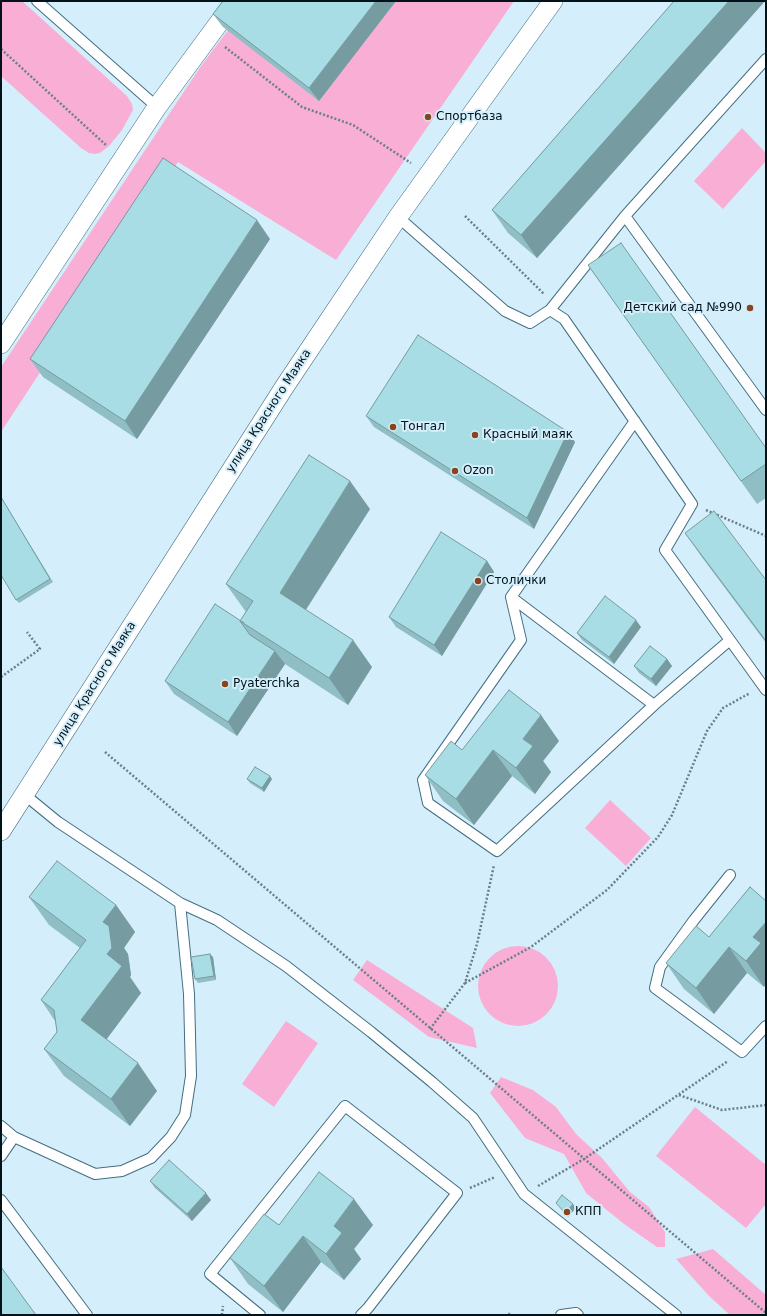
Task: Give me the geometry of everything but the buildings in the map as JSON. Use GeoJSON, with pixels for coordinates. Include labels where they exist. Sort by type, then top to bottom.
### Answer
{"type":"FeatureCollection","features":[{"type":"Feature","properties":{"kind":"street"},"geometry":{"type":"LineString","coordinates":[[1,344],[157,107],[235,1]]}},
{"type":"Feature","properties":{"kind":"street","name":"улица Красного Маяка"},"geometry":{"type":"LineString","coordinates":[[1,831],[261,423],[398,216],[552,1]]}},
{"type":"Feature","properties":{"kind":"lane"},"geometry":{"type":"LineString","coordinates":[[37,1],[157,107]]}},
{"type":"Feature","properties":{"kind":"lane"},"geometry":{"type":"LineString","coordinates":[[398,216],[505,311],[530,323],[552,307],[625,216],[766,59]]}},
{"type":"Feature","properties":{"kind":"lane"},"geometry":{"type":"LineString","coordinates":[[625,216],[766,410]]}},
{"type":"Feature","properties":{"kind":"lane"},"geometry":{"type":"LineString","coordinates":[[552,307],[564,319],[692,504],[665,550],[765,688]]}},
{"type":"Feature","properties":{"kind":"lane"},"geometry":{"type":"LineString","coordinates":[[635,421],[511,597],[521,640],[422,780],[428,803],[497,851],[654,705],[730,640]]}},
{"type":"Feature","properties":{"kind":"lane"},"geometry":{"type":"LineString","coordinates":[[511,597],[654,705]]}},
{"type":"Feature","properties":{"kind":"lane"},"geometry":{"type":"LineString","coordinates":[[25,795],[58,822],[180,903],[217,920],[286,966],[377,1037],[432,1082],[472,1118],[524,1194],[676,1315]]}},
{"type":"Feature","properties":{"kind":"lane"},"geometry":{"type":"LineString","coordinates":[[730,875],[694,920],[660,967],[656,988],[742,1052],[766,1026]]}},
{"type":"Feature","properties":{"kind":"lane"},"geometry":{"type":"LineString","coordinates":[[1,1126],[14,1137],[95,1174],[122,1171],[150,1158],[171,1137],[185,1115],[191,1076],[189,994],[180,903]]}},
{"type":"Feature","properties":{"kind":"lane"},"geometry":{"type":"LineString","coordinates":[[260,1315],[210,1274],[345,1106],[457,1193],[361,1315]]}},
{"type":"Feature","properties":{"kind":"lane"},"geometry":{"type":"LineString","coordinates":[[1,1156],[14,1137]]}},
{"type":"Feature","properties":{"kind":"lane"},"geometry":{"type":"LineString","coordinates":[[1,1200],[87,1315]]}},
{"type":"Feature","properties":{"kind":"lane"},"geometry":{"type":"LineString","coordinates":[[561,1315],[576,1313],[578,1315]]}},
{"type":"Feature","properties":{"kind":"path"},"geometry":{"type":"LineString","coordinates":[[1,49],[122,160]]}},
{"type":"Feature","properties":{"kind":"path"},"geometry":{"type":"LineString","coordinates":[[234,56],[302,107],[353,125],[417,166]]}},
{"type":"Feature","properties":{"kind":"path"},"geometry":{"type":"LineString","coordinates":[[465,216],[552,307]]}},
{"type":"Feature","properties":{"kind":"path"},"geometry":{"type":"LineString","coordinates":[[692,504],[766,536]]}},
{"type":"Feature","properties":{"kind":"path"},"geometry":{"type":"LineString","coordinates":[[1,678],[40,649],[27,632]]}},
{"type":"Feature","properties":{"kind":"path"},"geometry":{"type":"LineString","coordinates":[[465,983],[531,947],[607,890],[658,837],[672,815],[707,731],[723,708],[765,688]]}},
{"type":"Feature","properties":{"kind":"path"},"geometry":{"type":"LineString","coordinates":[[104,752],[766,1313]]}},
{"type":"Feature","properties":{"kind":"path"},"geometry":{"type":"LineString","coordinates":[[430,1029],[465,983],[477,944],[497,851]]}},
{"type":"Feature","properties":{"kind":"path"},"geometry":{"type":"LineString","coordinates":[[524,1194],[584,1159],[742,1052]]}},
{"type":"Feature","properties":{"kind":"path"},"geometry":{"type":"LineString","coordinates":[[679,1095],[722,1110],[766,1105]]}},
{"type":"Feature","properties":{"kind":"path"},"geometry":{"type":"LineString","coordinates":[[457,1193],[508,1172]]}},
{"type":"Feature","properties":{"kind":"shaded area"},"geometry":{"type":"Polygon","coordinates":[[[1,1],[22,1],[127,96],[132,104],[133,110],[122,130],[109,146],[100,153],[89,153],[81,148],[1,76],[1,1]]]}},
{"type":"Feature","properties":{"kind":"shaded area"},"geometry":{"type":"Polygon","coordinates":[[[250,1],[514,1],[336,260],[178,162],[1,432],[1,367],[201,66],[250,1]]]}},
{"type":"Feature","properties":{"kind":"shaded area"},"geometry":{"type":"Polygon","coordinates":[[[742,128],[766,153],[766,161],[723,209],[694,181],[742,128]]]}},
{"type":"Feature","properties":{"kind":"shaded area"},"geometry":{"type":"Polygon","coordinates":[[[610,800],[651,838],[626,866],[585,828],[610,800]]]}},
{"type":"Feature","properties":{"kind":"shaded area"},"geometry":{"type":"Polygon","coordinates":[[[518,946],[533,949],[546,958],[555,971],[558,986],[555,1001],[546,1014],[533,1023],[518,1026],[503,1023],[490,1014],[481,1001],[478,986],[481,971],[490,958],[503,949],[518,946]]]}},
{"type":"Feature","properties":{"kind":"shaded area"},"geometry":{"type":"Polygon","coordinates":[[[367,960],[473,1028],[477,1048],[429,1037],[353,980],[367,960]]]}},
{"type":"Feature","properties":{"kind":"shaded area"},"geometry":{"type":"Polygon","coordinates":[[[286,1021],[318,1043],[274,1107],[242,1084],[286,1021]]]}},
{"type":"Feature","properties":{"kind":"shaded area"},"geometry":{"type":"Polygon","coordinates":[[[501,1077],[533,1090],[556,1107],[576,1134],[602,1158],[630,1192],[649,1207],[665,1232],[665,1247],[657,1247],[624,1224],[586,1193],[564,1154],[525,1138],[490,1093],[501,1077]]]}},
{"type":"Feature","properties":{"kind":"shaded area"},"geometry":{"type":"Polygon","coordinates":[[[695,1107],[766,1165],[766,1204],[746,1228],[656,1156],[695,1107]]]}},
{"type":"Feature","properties":{"kind":"shaded area"},"geometry":{"type":"Polygon","coordinates":[[[713,1249],[766,1295],[766,1315],[730,1315],[709,1296],[676,1259],[713,1249]]]}},
{"type":"Feature","properties":{"kind":"place","name":"Спортбаза"},"geometry":{"type":"Point","coordinates":[428,117]}},
{"type":"Feature","properties":{"kind":"place","name":"Детский сад №990"},"geometry":{"type":"Point","coordinates":[750,308]}},
{"type":"Feature","properties":{"kind":"place","name":"Тонгал"},"geometry":{"type":"Point","coordinates":[393,427]}},
{"type":"Feature","properties":{"kind":"place","name":"Красный маяк"},"geometry":{"type":"Point","coordinates":[475,435]}},
{"type":"Feature","properties":{"kind":"place","name":"Ozon"},"geometry":{"type":"Point","coordinates":[455,471]}},
{"type":"Feature","properties":{"kind":"place","name":"Столички"},"geometry":{"type":"Point","coordinates":[478,581]}},
{"type":"Feature","properties":{"kind":"place","name":"Pyaterchka"},"geometry":{"type":"Point","coordinates":[225,684]}},
{"type":"Feature","properties":{"kind":"place","name":"КПП"},"geometry":{"type":"Point","coordinates":[567,1212]}}]}
